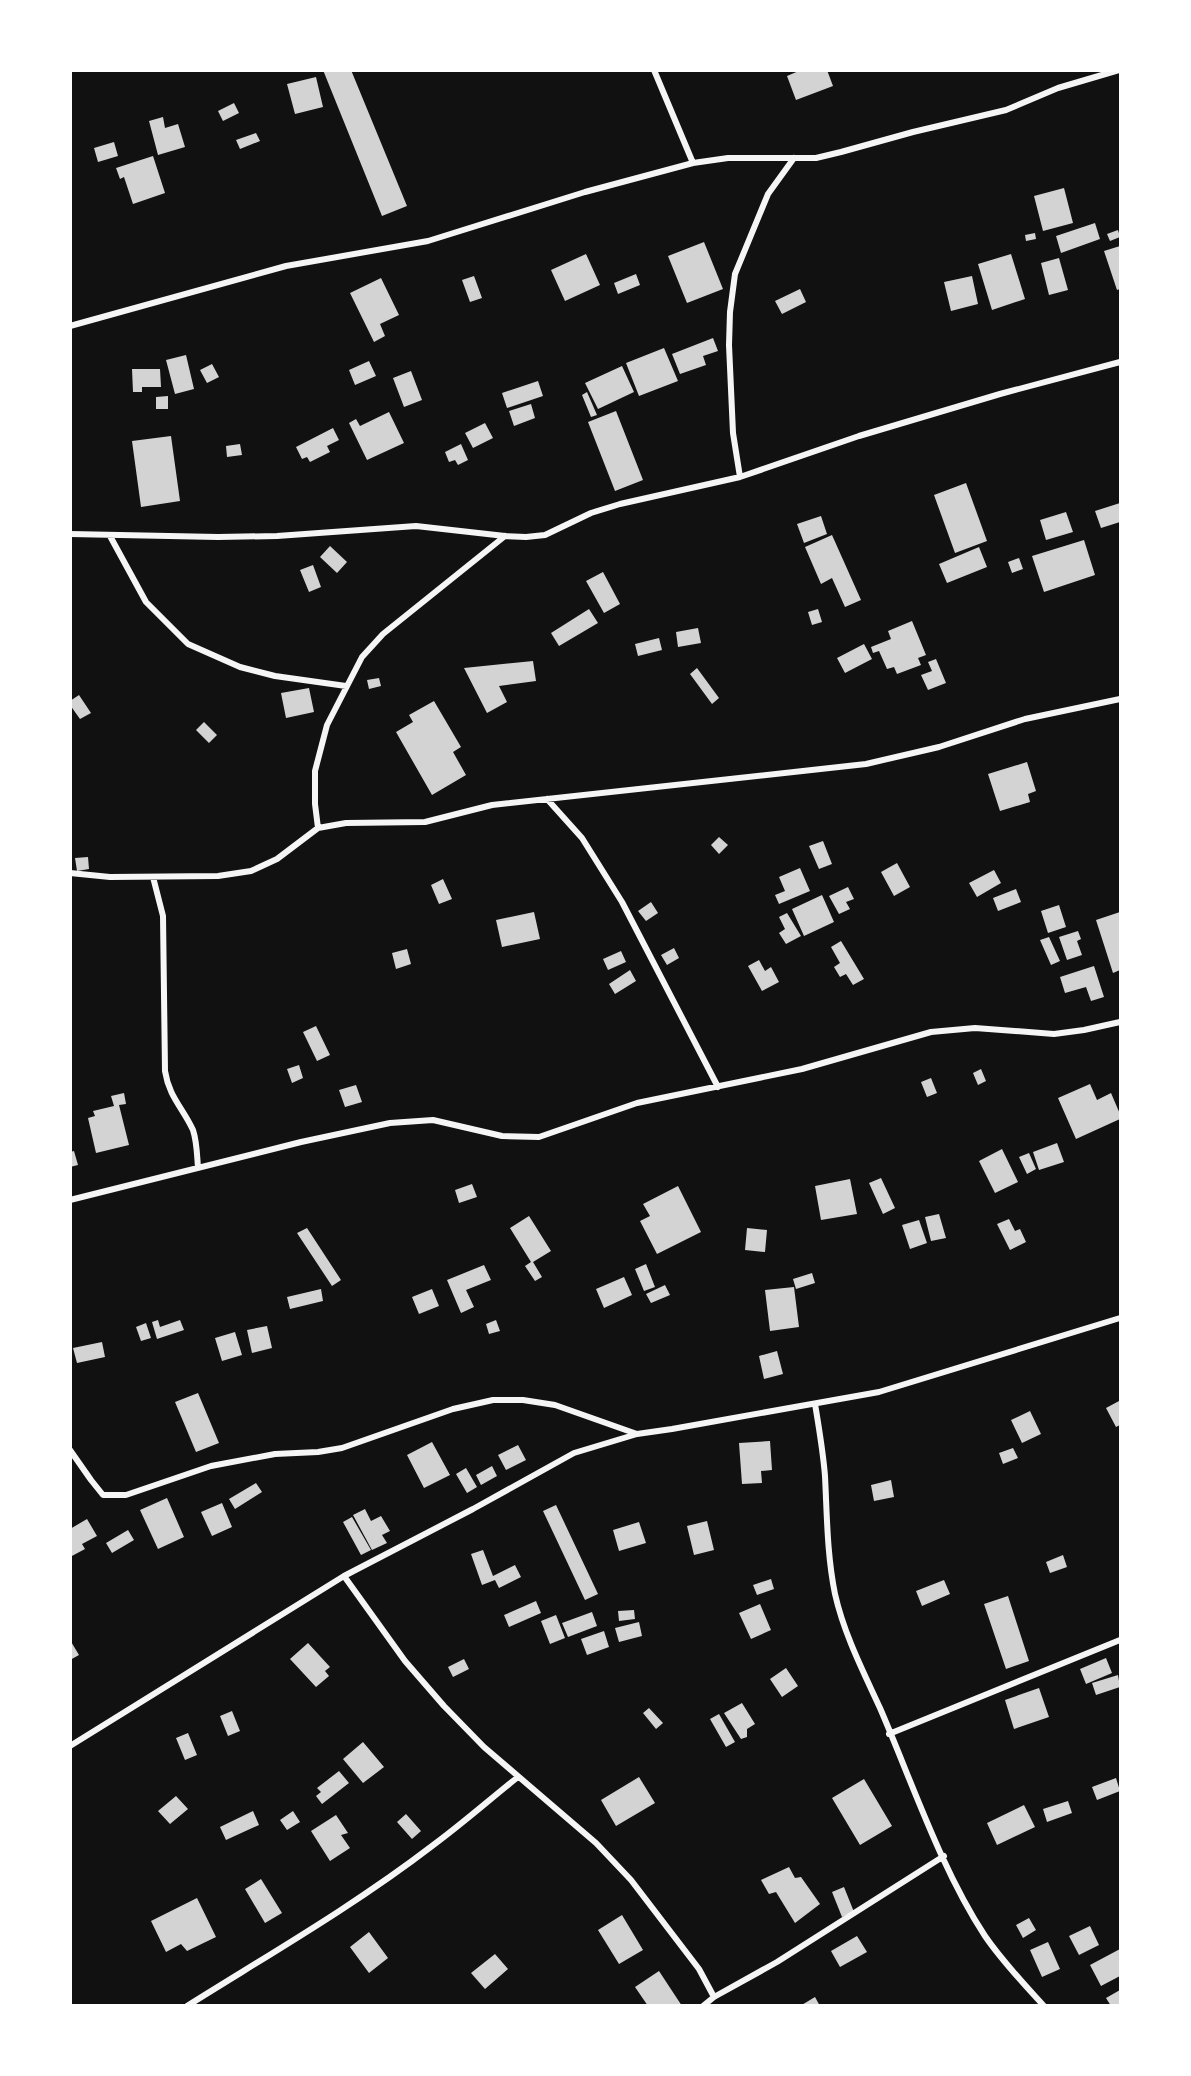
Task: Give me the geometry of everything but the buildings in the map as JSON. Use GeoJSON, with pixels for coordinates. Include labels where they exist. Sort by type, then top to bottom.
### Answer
{"type":"FeatureCollection","features":[{"type":"Feature","properties":{"kind":"street"},"geometry":{"type":"LineString","coordinates":[[654,70],[693,163]]}},
{"type":"Feature","properties":{"kind":"street"},"geometry":{"type":"LineString","coordinates":[[70,326],[286,266],[428,241],[585,192],[693,163],[728,158],[825,156],[1006,110],[1058,88],[1119,70]]}},
{"type":"Feature","properties":{"kind":"street"},"geometry":{"type":"LineString","coordinates":[[741,477],[733,433],[729,345],[735,274],[768,194],[794,158]]}},
{"type":"Feature","properties":{"kind":"street"},"geometry":{"type":"LineString","coordinates":[[70,526],[71,534],[110,536],[277,536],[416,526],[506,536],[545,535],[591,513],[620,504],[741,477],[860,436],[1091,368],[1120,362]]}},
{"type":"Feature","properties":{"kind":"street"},"geometry":{"type":"LineString","coordinates":[[110,536],[146,602],[188,644],[240,667],[275,676],[346,686]]}},
{"type":"Feature","properties":{"kind":"street"},"geometry":{"type":"LineString","coordinates":[[318,828],[315,771],[327,725],[362,657],[383,634],[506,536]]}},
{"type":"Feature","properties":{"kind":"street"},"geometry":{"type":"LineString","coordinates":[[70,873],[110,878],[218,876],[251,871],[278,859],[318,828],[346,823],[425,822],[492,805],[866,764],[939,747],[1025,719],[1120,699]]}},
{"type":"Feature","properties":{"kind":"street"},"geometry":{"type":"LineString","coordinates":[[547,799],[582,838],[622,902],[718,1087]]}},
{"type":"Feature","properties":{"kind":"street"},"geometry":{"type":"LineString","coordinates":[[153,877],[163,916],[167,1084],[192,1129],[196,1141],[198,1168]]}},
{"type":"Feature","properties":{"kind":"street"},"geometry":{"type":"LineString","coordinates":[[70,1200],[390,1123],[432,1120],[502,1136],[538,1137],[637,1103],[845,1058],[931,1032],[975,1028],[1054,1034],[1120,1022]]}},
{"type":"Feature","properties":{"kind":"street"},"geometry":{"type":"LineString","coordinates":[[70,1746],[344,1576],[574,1454],[637,1434],[879,1392],[1120,1318]]}},
{"type":"Feature","properties":{"kind":"street"},"geometry":{"type":"LineString","coordinates":[[70,1450],[103,1495],[115,1496],[126,1495],[211,1466],[281,1453],[318,1452],[342,1448],[453,1409],[493,1400],[523,1400],[555,1405],[637,1434]]}},
{"type":"Feature","properties":{"kind":"street"},"geometry":{"type":"LineString","coordinates":[[815,1404],[822,1443],[831,1573],[836,1596],[866,1682],[971,1912],[1005,1963],[1044,2006]]}},
{"type":"Feature","properties":{"kind":"street"},"geometry":{"type":"LineString","coordinates":[[344,1576],[405,1661],[444,1706],[484,1747],[596,1843],[631,1880],[696,1964],[714,1997]]}},
{"type":"Feature","properties":{"kind":"street"},"geometry":{"type":"LineString","coordinates":[[890,1734],[1120,1640]]}},
{"type":"Feature","properties":{"kind":"street"},"geometry":{"type":"LineString","coordinates":[[187,2006],[358,1898],[432,1846],[518,1777]]}},
{"type":"Feature","properties":{"kind":"street"},"geometry":{"type":"LineString","coordinates":[[703,2006],[714,1997],[777,1962],[944,1856]]}}]}
